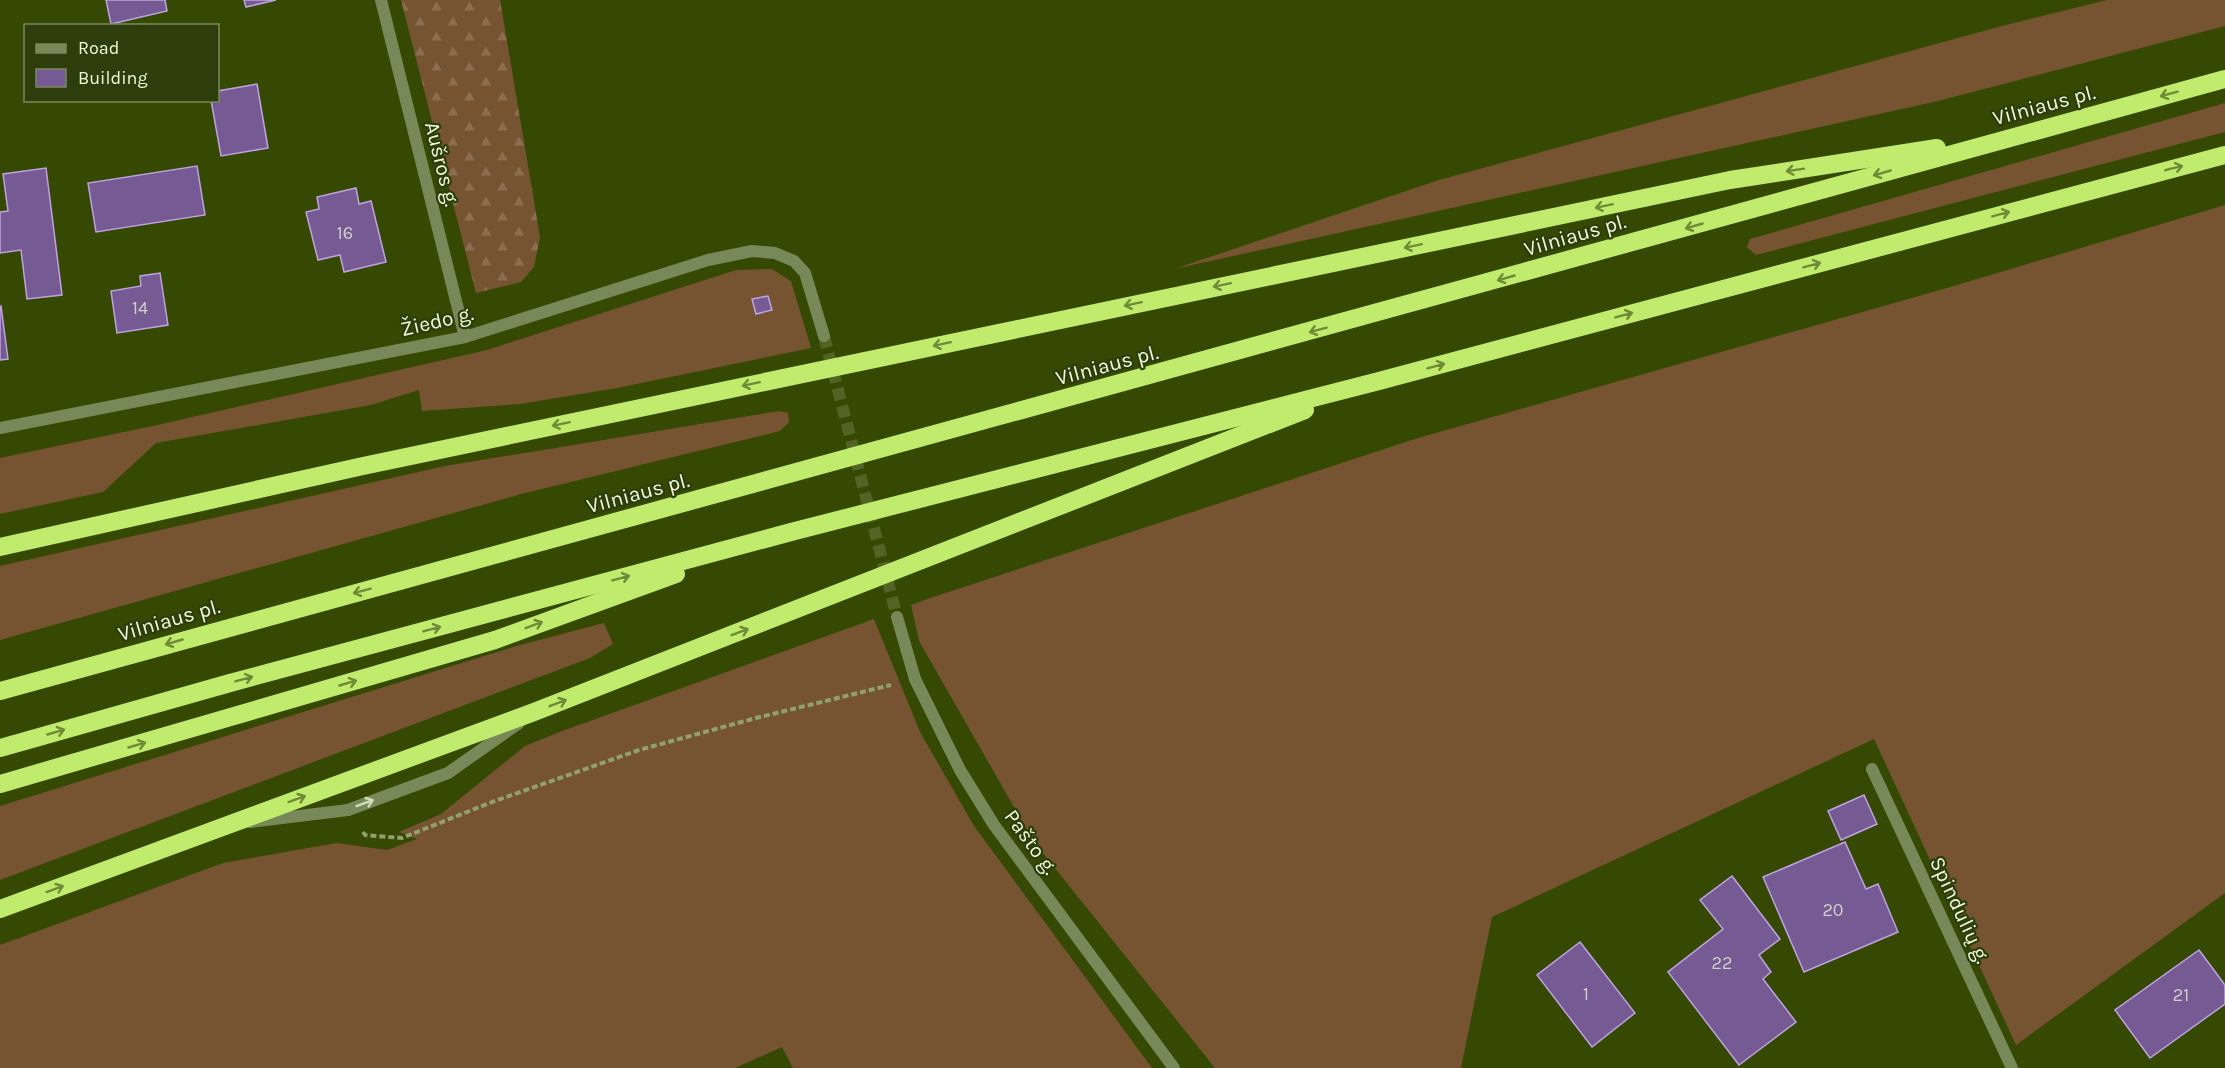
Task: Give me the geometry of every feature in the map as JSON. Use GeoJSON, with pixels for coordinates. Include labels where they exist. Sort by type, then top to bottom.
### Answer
{"type":"FeatureCollection","features":[{"type":"Feature","properties":{"kind":"highway","name":"Vilniaus pl."},"geometry":{"type":"LineString","coordinates":[[0,691],[2225,78]]}},
{"type":"Feature","properties":{"kind":"highway"},"geometry":{"type":"LineString","coordinates":[[0,547],[386,461],[1730,180],[2019,135]]}},
{"type":"Feature","properties":{"kind":"highway"},"geometry":{"type":"LineString","coordinates":[[0,748],[230,683],[791,532],[1379,381],[2225,155]]}},
{"type":"Feature","properties":{"kind":"highway"},"geometry":{"type":"LineString","coordinates":[[0,909],[534,712],[1379,381]]}},
{"type":"Feature","properties":{"kind":"highway"},"geometry":{"type":"LineString","coordinates":[[0,784],[495,640],[791,532]]}},
{"type":"Feature","properties":{"kind":"street","name":"Aušros g."},"geometry":{"type":"LineString","coordinates":[[381,0],[465,337]]}},
{"type":"Feature","properties":{"kind":"street","name":"Žiedo g."},"geometry":{"type":"LineString","coordinates":[[0,428],[465,337],[708,260],[752,251],[775,252],[794,261],[805,273],[824,336]]}},
{"type":"Feature","properties":{"kind":"street","name":"Pašto g."},"geometry":{"type":"LineString","coordinates":[[897,617],[915,679],[960,770],[994,825],[1174,1068]]}},
{"type":"Feature","properties":{"kind":"street"},"geometry":{"type":"LineString","coordinates":[[225,826],[348,810],[359,806],[448,772],[534,712]]}},
{"type":"Feature","properties":{"kind":"street","name":"Spindulių g."},"geometry":{"type":"LineString","coordinates":[[1872,770],[2012,1068]]}},
{"type":"Feature","properties":{"kind":"path"},"geometry":{"type":"LineString","coordinates":[[361,828],[365,835],[402,837],[492,802],[639,750],[756,718],[915,679]]}},
{"type":"Feature","properties":{"kind":"green space"},"geometry":{"type":"Polygon","coordinates":[[[401,0],[500,0],[540,237],[534,267],[521,282],[476,293],[401,0]]]}},
{"type":"Feature","properties":{"kind":"green space"},"geometry":{"type":"Polygon","coordinates":[[[2107,0],[2225,0],[2225,26],[1938,101],[1174,269],[1439,180],[1998,27],[2107,0]]]}},
{"type":"Feature","properties":{"kind":"green space"},"geometry":{"type":"Polygon","coordinates":[[[2225,103],[2225,132],[1756,255],[1747,247],[1750,239],[2225,103]]]}},
{"type":"Feature","properties":{"kind":"green space"},"geometry":{"type":"Polygon","coordinates":[[[2225,205],[2225,893],[2016,1045],[1874,739],[1492,917],[1461,1068],[1215,1068],[1034,842],[919,641],[911,605],[930,598],[1418,438],[1947,288],[2225,205]]]}},
{"type":"Feature","properties":{"kind":"green space"},"geometry":{"type":"Polygon","coordinates":[[[772,269],[791,281],[811,348],[617,388],[520,404],[422,411],[419,390],[371,405],[156,443],[103,492],[0,514],[0,458],[162,424],[487,350],[736,270],[772,269]]]}},
{"type":"Feature","properties":{"kind":"green space"},"geometry":{"type":"Polygon","coordinates":[[[779,411],[788,413],[789,422],[780,431],[525,493],[0,640],[0,566],[445,466],[779,411]]]}},
{"type":"Feature","properties":{"kind":"green space"},"geometry":{"type":"Polygon","coordinates":[[[874,619],[920,732],[974,826],[1152,1068],[793,1068],[782,1047],[735,1068],[0,1068],[0,945],[223,863],[337,843],[387,850],[417,839],[399,832],[441,814],[525,746],[874,619]]]}},
{"type":"Feature","properties":{"kind":"green space"},"geometry":{"type":"Polygon","coordinates":[[[604,623],[613,644],[590,658],[0,880],[0,806],[520,645],[604,623]]]}},
{"type":"Feature","properties":{"kind":"building"},"geometry":{"type":"Polygon","coordinates":[[[106,0],[165,0],[167,11],[111,24],[106,0]]]}},
{"type":"Feature","properties":{"kind":"building"},"geometry":{"type":"Polygon","coordinates":[[[244,0],[276,0],[246,7],[244,0]]]}},
{"type":"Feature","properties":{"kind":"building"},"geometry":{"type":"Polygon","coordinates":[[[257,84],[268,148],[221,156],[211,102],[219,102],[219,91],[257,84]]]}},
{"type":"Feature","properties":{"kind":"building"},"geometry":{"type":"Polygon","coordinates":[[[197,166],[205,215],[96,232],[88,183],[197,166]]]}},
{"type":"Feature","properties":{"kind":"building"},"geometry":{"type":"Polygon","coordinates":[[[46,168],[62,295],[27,299],[21,250],[0,253],[0,212],[8,211],[3,174],[46,168]]]}},
{"type":"Feature","properties":{"kind":"building"},"geometry":{"type":"Polygon","coordinates":[[[356,188],[359,204],[371,201],[386,262],[344,272],[340,255],[318,260],[306,212],[319,209],[317,197],[356,188]]]}},
{"type":"Feature","properties":{"kind":"building"},"geometry":{"type":"Polygon","coordinates":[[[160,273],[168,325],[117,333],[111,291],[141,286],[140,276],[160,273]]]}},
{"type":"Feature","properties":{"kind":"building"},"geometry":{"type":"Polygon","coordinates":[[[768,296],[772,310],[756,314],[752,299],[768,296]]]}},
{"type":"Feature","properties":{"kind":"building"},"geometry":{"type":"Polygon","coordinates":[[[0,307],[8,359],[0,360],[0,307]]]}},
{"type":"Feature","properties":{"kind":"building"},"geometry":{"type":"Polygon","coordinates":[[[1864,795],[1877,824],[1841,840],[1828,811],[1864,795]]]}},
{"type":"Feature","properties":{"kind":"building"},"geometry":{"type":"Polygon","coordinates":[[[1845,842],[1866,889],[1878,884],[1898,932],[1804,972],[1763,877],[1845,842]]]}},
{"type":"Feature","properties":{"kind":"building"},"geometry":{"type":"Polygon","coordinates":[[[1732,876],[1780,939],[1759,955],[1771,972],[1763,979],[1796,1022],[1739,1065],[1668,972],[1723,929],[1700,900],[1732,876]]]}},
{"type":"Feature","properties":{"kind":"building"},"geometry":{"type":"Polygon","coordinates":[[[1580,942],[1635,1013],[1592,1047],[1537,975],[1580,942]]]}},
{"type":"Feature","properties":{"kind":"building"},"geometry":{"type":"Polygon","coordinates":[[[2199,950],[2225,985],[2225,1004],[2150,1058],[2115,1010],[2199,950]]]}},
{"type":"Feature","properties":{"kind":"tunnel"},"geometry":{"type":"LineString","coordinates":[[824,336],[897,617]]}}]}
